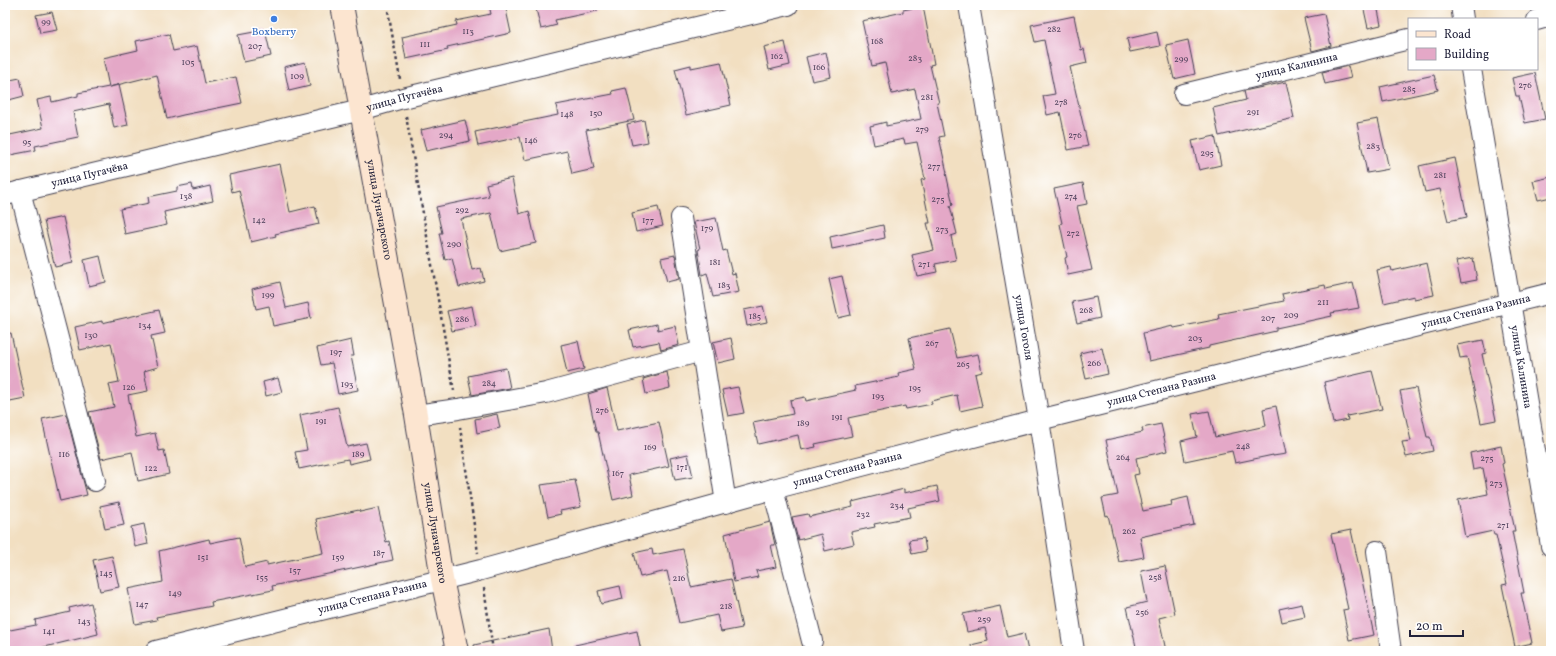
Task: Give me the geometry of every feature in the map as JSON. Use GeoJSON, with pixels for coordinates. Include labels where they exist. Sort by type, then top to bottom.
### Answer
{"type":"FeatureCollection","features":[{"type":"Feature","properties":{"kind":"main road","name":"улица Луначарского"},"geometry":{"type":"LineString","coordinates":[[342,5],[416,415],[442,579],[457,651]]}},
{"type":"Feature","properties":{"kind":"street","name":"улица Пугачёва"},"geometry":{"type":"LineString","coordinates":[[95,481],[13,193],[361,110],[403,98],[788,5]]}},
{"type":"Feature","properties":{"kind":"street","name":"улица Гоголя"},"geometry":{"type":"LineString","coordinates":[[969,5],[1039,420],[1074,651]]}},
{"type":"Feature","properties":{"kind":"street"},"geometry":{"type":"LineString","coordinates":[[1461,5],[1463,18]]}},
{"type":"Feature","properties":{"kind":"street"},"geometry":{"type":"LineString","coordinates":[[1538,20],[1551,16]]}},
{"type":"Feature","properties":{"kind":"street","name":"улица Калинина"},"geometry":{"type":"LineString","coordinates":[[1184,94],[1408,39]]}},
{"type":"Feature","properties":{"kind":"street","name":"улица Калинина"},"geometry":{"type":"LineString","coordinates":[[1471,70],[1551,546]]}},
{"type":"Feature","properties":{"kind":"street"},"geometry":{"type":"LineString","coordinates":[[681,218],[726,503]]}},
{"type":"Feature","properties":{"kind":"street","name":"улица Степана Разина"},"geometry":{"type":"LineString","coordinates":[[156,651],[481,570],[773,489],[1039,420],[1551,293]]}},
{"type":"Feature","properties":{"kind":"street"},"geometry":{"type":"LineString","coordinates":[[416,415],[546,393],[702,351]]}},
{"type":"Feature","properties":{"kind":"street"},"geometry":{"type":"LineString","coordinates":[[773,489],[812,641]]}},
{"type":"Feature","properties":{"kind":"street"},"geometry":{"type":"LineString","coordinates":[[1377,551],[1391,651]]}},
{"type":"Feature","properties":{"kind":"path"},"geometry":{"type":"LineString","coordinates":[[387,5],[458,409],[493,651]]}},
{"type":"Feature","properties":{"kind":"building"},"geometry":{"type":"Polygon","coordinates":[[[489,5],[505,5],[511,33],[447,47],[448,50],[406,59],[402,37],[457,25],[456,21],[491,14],[489,5]]]}},
{"type":"Feature","properties":{"kind":"building"},"geometry":{"type":"Polygon","coordinates":[[[535,5],[597,5],[597,11],[555,20],[557,25],[541,29],[535,5]]]}},
{"type":"Feature","properties":{"kind":"building"},"geometry":{"type":"Polygon","coordinates":[[[1363,5],[1377,5],[1381,25],[1368,28],[1363,5]]]}},
{"type":"Feature","properties":{"kind":"building"},"geometry":{"type":"Polygon","coordinates":[[[923,6],[934,64],[930,65],[939,103],[937,103],[944,136],[939,137],[953,205],[950,206],[957,234],[951,236],[956,260],[935,264],[937,272],[917,276],[912,255],[934,250],[927,223],[930,223],[921,180],[925,179],[917,142],[905,144],[904,139],[874,145],[870,126],[886,122],[886,126],[921,119],[915,89],[892,94],[885,63],[872,66],[862,21],[923,6]]]}},
{"type":"Feature","properties":{"kind":"building"},"geometry":{"type":"Polygon","coordinates":[[[52,12],[57,30],[40,33],[36,15],[52,12]]]}},
{"type":"Feature","properties":{"kind":"building"},"geometry":{"type":"Polygon","coordinates":[[[1324,14],[1331,46],[1312,51],[1304,18],[1324,14]]]}},
{"type":"Feature","properties":{"kind":"building"},"geometry":{"type":"Polygon","coordinates":[[[1074,16],[1081,50],[1084,49],[1087,63],[1070,67],[1088,146],[1068,150],[1060,112],[1047,115],[1043,96],[1055,94],[1044,40],[1035,42],[1031,25],[1074,16]]]}},
{"type":"Feature","properties":{"kind":"building"},"geometry":{"type":"Polygon","coordinates":[[[265,30],[271,56],[244,62],[238,35],[265,30]]]}},
{"type":"Feature","properties":{"kind":"building"},"geometry":{"type":"Polygon","coordinates":[[[1157,32],[1160,46],[1130,52],[1127,39],[1157,32]]]}},
{"type":"Feature","properties":{"kind":"building"},"geometry":{"type":"Polygon","coordinates":[[[169,34],[173,51],[197,46],[205,83],[236,77],[242,103],[167,119],[157,75],[109,87],[103,58],[138,50],[136,41],[169,34]]]}},
{"type":"Feature","properties":{"kind":"building"},"geometry":{"type":"Polygon","coordinates":[[[1188,40],[1195,74],[1174,79],[1166,45],[1188,40]]]}},
{"type":"Feature","properties":{"kind":"building"},"geometry":{"type":"Polygon","coordinates":[[[785,42],[790,65],[769,70],[764,47],[785,42]]]}},
{"type":"Feature","properties":{"kind":"building"},"geometry":{"type":"Polygon","coordinates":[[[826,52],[831,77],[812,81],[806,57],[826,52]]]}},
{"type":"Feature","properties":{"kind":"building"},"geometry":{"type":"Polygon","coordinates":[[[305,62],[310,86],[289,91],[284,67],[305,62]]]}},
{"type":"Feature","properties":{"kind":"building"},"geometry":{"type":"Polygon","coordinates":[[[721,62],[731,105],[686,115],[675,69],[691,65],[691,68],[721,62]]]}},
{"type":"Feature","properties":{"kind":"building"},"geometry":{"type":"Polygon","coordinates":[[[1348,66],[1351,78],[1325,84],[1322,72],[1348,66]]]}},
{"type":"Feature","properties":{"kind":"building"},"geometry":{"type":"Polygon","coordinates":[[[1535,73],[1545,119],[1525,123],[1519,96],[1516,96],[1512,78],[1535,73]]]}},
{"type":"Feature","properties":{"kind":"building"},"geometry":{"type":"Polygon","coordinates":[[[1434,75],[1438,90],[1383,102],[1380,87],[1434,75]]]}},
{"type":"Feature","properties":{"kind":"building"},"geometry":{"type":"Polygon","coordinates":[[[20,78],[24,96],[5,101],[5,81],[20,78]]]}},
{"type":"Feature","properties":{"kind":"building"},"geometry":{"type":"Polygon","coordinates":[[[1286,82],[1294,118],[1219,136],[1213,108],[1246,100],[1244,91],[1286,82]]]}},
{"type":"Feature","properties":{"kind":"building"},"geometry":{"type":"Polygon","coordinates":[[[119,85],[128,125],[114,128],[109,104],[73,112],[78,137],[35,146],[36,150],[5,156],[5,136],[43,128],[37,100],[51,97],[52,102],[78,96],[78,93],[119,85]]]}},
{"type":"Feature","properties":{"kind":"building"},"geometry":{"type":"Polygon","coordinates":[[[626,88],[634,120],[586,130],[594,169],[572,174],[567,151],[525,160],[520,137],[478,146],[475,132],[558,115],[556,105],[613,94],[612,91],[626,88]]]}},
{"type":"Feature","properties":{"kind":"building"},"geometry":{"type":"Polygon","coordinates":[[[1378,119],[1389,169],[1367,173],[1357,123],[1378,119]]]}},
{"type":"Feature","properties":{"kind":"building"},"geometry":{"type":"Polygon","coordinates":[[[465,120],[470,141],[426,151],[421,130],[465,120]]]}},
{"type":"Feature","properties":{"kind":"building"},"geometry":{"type":"Polygon","coordinates":[[[644,120],[648,142],[632,145],[627,124],[644,120]]]}},
{"type":"Feature","properties":{"kind":"building"},"geometry":{"type":"Polygon","coordinates":[[[1215,136],[1221,165],[1199,170],[1192,141],[1215,136]]]}},
{"type":"Feature","properties":{"kind":"building"},"geometry":{"type":"Polygon","coordinates":[[[1455,158],[1467,217],[1448,221],[1440,189],[1425,192],[1419,166],[1455,158]]]}},
{"type":"Feature","properties":{"kind":"building"},"geometry":{"type":"Polygon","coordinates":[[[280,164],[290,212],[315,206],[319,224],[275,234],[276,236],[251,242],[239,190],[232,192],[229,175],[280,164]]]}},
{"type":"Feature","properties":{"kind":"building"},"geometry":{"type":"Polygon","coordinates":[[[1551,177],[1551,197],[1538,200],[1533,181],[1551,177]]]}},
{"type":"Feature","properties":{"kind":"building"},"geometry":{"type":"Polygon","coordinates":[[[512,178],[519,214],[529,211],[536,243],[500,251],[491,213],[461,219],[472,270],[481,268],[484,281],[459,287],[452,258],[445,260],[439,233],[442,233],[436,207],[489,196],[486,184],[512,178]]]}},
{"type":"Feature","properties":{"kind":"building"},"geometry":{"type":"Polygon","coordinates":[[[1083,183],[1087,204],[1077,206],[1092,270],[1068,275],[1065,258],[1067,257],[1060,224],[1062,223],[1054,189],[1083,183]]]}},
{"type":"Feature","properties":{"kind":"building"},"geometry":{"type":"Polygon","coordinates":[[[192,184],[193,190],[210,186],[213,201],[164,212],[167,225],[125,234],[120,209],[149,203],[148,197],[177,191],[177,187],[192,184]]]}},
{"type":"Feature","properties":{"kind":"building"},"geometry":{"type":"Polygon","coordinates":[[[658,207],[663,226],[636,232],[632,213],[658,207]]]}},
{"type":"Feature","properties":{"kind":"building"},"geometry":{"type":"Polygon","coordinates":[[[63,217],[73,263],[55,267],[44,221],[63,217]]]}},
{"type":"Feature","properties":{"kind":"building"},"geometry":{"type":"Polygon","coordinates":[[[716,218],[723,251],[726,250],[732,274],[735,273],[739,292],[713,297],[707,273],[702,275],[698,250],[700,249],[694,222],[716,218]]]}},
{"type":"Feature","properties":{"kind":"building"},"geometry":{"type":"Polygon","coordinates":[[[883,225],[885,238],[832,249],[830,237],[883,225]]]}},
{"type":"Feature","properties":{"kind":"building"},"geometry":{"type":"Polygon","coordinates":[[[675,255],[679,279],[667,282],[661,258],[675,255]]]}},
{"type":"Feature","properties":{"kind":"building"},"geometry":{"type":"Polygon","coordinates":[[[100,256],[106,282],[89,286],[84,260],[100,256]]]}},
{"type":"Feature","properties":{"kind":"building"},"geometry":{"type":"Polygon","coordinates":[[[1473,258],[1477,280],[1461,283],[1456,261],[1473,258]]]}},
{"type":"Feature","properties":{"kind":"building"},"geometry":{"type":"Polygon","coordinates":[[[1427,263],[1434,295],[1414,299],[1414,296],[1384,303],[1377,270],[1391,267],[1392,271],[1427,263]]]}},
{"type":"Feature","properties":{"kind":"building"},"geometry":{"type":"Polygon","coordinates":[[[842,276],[851,315],[838,318],[829,279],[842,276]]]}},
{"type":"Feature","properties":{"kind":"building"},"geometry":{"type":"Polygon","coordinates":[[[280,282],[286,308],[308,303],[311,318],[273,326],[269,306],[256,309],[252,289],[280,282]]]}},
{"type":"Feature","properties":{"kind":"building"},"geometry":{"type":"Polygon","coordinates":[[[1353,283],[1359,308],[1331,313],[1332,316],[1276,328],[1276,331],[1209,346],[1209,348],[1149,361],[1143,333],[1173,326],[1174,328],[1219,319],[1218,314],[1284,301],[1282,294],[1325,285],[1326,289],[1353,283]]]}},
{"type":"Feature","properties":{"kind":"building"},"geometry":{"type":"Polygon","coordinates":[[[1096,297],[1100,318],[1077,323],[1072,302],[1096,297]]]}},
{"type":"Feature","properties":{"kind":"building"},"geometry":{"type":"Polygon","coordinates":[[[472,306],[476,326],[452,331],[447,311],[472,306]]]}},
{"type":"Feature","properties":{"kind":"building"},"geometry":{"type":"Polygon","coordinates":[[[763,306],[767,322],[747,326],[744,310],[763,306]]]}},
{"type":"Feature","properties":{"kind":"building"},"geometry":{"type":"Polygon","coordinates":[[[159,310],[165,333],[151,336],[158,367],[144,371],[148,391],[128,395],[136,437],[155,433],[159,451],[164,450],[169,474],[138,481],[132,452],[101,459],[89,412],[114,407],[109,384],[119,382],[111,343],[80,350],[75,327],[102,321],[102,323],[159,310]]]}},
{"type":"Feature","properties":{"kind":"building"},"geometry":{"type":"Polygon","coordinates":[[[657,324],[658,330],[675,326],[679,345],[661,350],[659,342],[633,347],[629,330],[657,324]]]}},
{"type":"Feature","properties":{"kind":"building"},"geometry":{"type":"Polygon","coordinates":[[[950,329],[957,358],[978,354],[982,372],[975,374],[982,406],[960,411],[957,395],[931,401],[932,404],[906,409],[905,406],[848,418],[852,436],[815,444],[816,447],[801,450],[798,435],[758,444],[753,422],[793,414],[790,400],[805,397],[806,401],[856,390],[855,386],[899,377],[898,373],[916,369],[909,338],[950,329]]]}},
{"type":"Feature","properties":{"kind":"building"},"geometry":{"type":"Polygon","coordinates":[[[11,333],[25,398],[5,402],[5,334],[11,333]]]}},
{"type":"Feature","properties":{"kind":"building"},"geometry":{"type":"Polygon","coordinates":[[[731,338],[735,359],[718,363],[713,342],[731,338]]]}},
{"type":"Feature","properties":{"kind":"building"},"geometry":{"type":"Polygon","coordinates":[[[351,340],[354,356],[351,356],[358,390],[338,394],[332,363],[321,365],[317,348],[351,340]]]}},
{"type":"Feature","properties":{"kind":"building"},"geometry":{"type":"Polygon","coordinates":[[[1483,340],[1486,353],[1482,354],[1496,420],[1481,423],[1467,357],[1460,358],[1457,345],[1483,340]]]}},
{"type":"Feature","properties":{"kind":"building"},"geometry":{"type":"Polygon","coordinates":[[[578,341],[584,369],[567,373],[561,345],[578,341]]]}},
{"type":"Feature","properties":{"kind":"building"},"geometry":{"type":"Polygon","coordinates":[[[1102,348],[1108,374],[1086,379],[1080,353],[1102,348]]]}},
{"type":"Feature","properties":{"kind":"building"},"geometry":{"type":"Polygon","coordinates":[[[506,368],[510,388],[472,395],[468,376],[506,368]]]}},
{"type":"Feature","properties":{"kind":"building"},"geometry":{"type":"Polygon","coordinates":[[[1372,371],[1382,409],[1347,416],[1348,420],[1333,423],[1324,382],[1372,371]]]}},
{"type":"Feature","properties":{"kind":"building"},"geometry":{"type":"Polygon","coordinates":[[[667,372],[670,388],[646,394],[643,379],[667,372]]]}},
{"type":"Feature","properties":{"kind":"building"},"geometry":{"type":"Polygon","coordinates":[[[278,378],[282,392],[266,396],[263,382],[278,378]]]}},
{"type":"Feature","properties":{"kind":"building"},"geometry":{"type":"Polygon","coordinates":[[[738,387],[744,413],[728,416],[722,390],[738,387]]]}},
{"type":"Feature","properties":{"kind":"building"},"geometry":{"type":"Polygon","coordinates":[[[607,388],[617,431],[659,422],[669,466],[629,475],[633,495],[613,500],[588,394],[607,388]]]}},
{"type":"Feature","properties":{"kind":"building"},"geometry":{"type":"Polygon","coordinates":[[[1416,388],[1427,437],[1430,437],[1433,451],[1406,457],[1402,442],[1411,441],[1400,391],[1416,388]]]}},
{"type":"Feature","properties":{"kind":"building"},"geometry":{"type":"Polygon","coordinates":[[[1276,406],[1286,454],[1273,455],[1235,463],[1232,451],[1185,461],[1181,441],[1197,437],[1192,414],[1209,411],[1215,437],[1266,426],[1263,409],[1276,406]]]}},
{"type":"Feature","properties":{"kind":"building"},"geometry":{"type":"Polygon","coordinates":[[[338,407],[347,447],[366,443],[370,459],[349,464],[348,459],[299,469],[295,452],[307,450],[300,415],[338,407]]]}},
{"type":"Feature","properties":{"kind":"building"},"geometry":{"type":"Polygon","coordinates":[[[66,414],[87,495],[60,501],[42,419],[66,414]]]}},
{"type":"Feature","properties":{"kind":"building"},"geometry":{"type":"Polygon","coordinates":[[[497,414],[500,428],[477,433],[475,419],[497,414]]]}},
{"type":"Feature","properties":{"kind":"building"},"geometry":{"type":"Polygon","coordinates":[[[1161,424],[1167,451],[1136,458],[1139,474],[1134,475],[1143,511],[1172,505],[1171,501],[1188,497],[1194,525],[1140,537],[1144,557],[1119,562],[1108,515],[1106,516],[1102,498],[1118,495],[1106,440],[1143,432],[1142,428],[1161,424]]]}},
{"type":"Feature","properties":{"kind":"building"},"geometry":{"type":"Polygon","coordinates":[[[1501,446],[1504,463],[1502,464],[1515,531],[1512,531],[1524,593],[1521,593],[1532,643],[1515,647],[1502,585],[1507,584],[1496,535],[1494,535],[1493,531],[1465,537],[1458,500],[1488,494],[1483,468],[1473,470],[1470,453],[1501,446]]]}},
{"type":"Feature","properties":{"kind":"building"},"geometry":{"type":"Polygon","coordinates":[[[688,454],[693,477],[675,480],[670,458],[688,454]]]}},
{"type":"Feature","properties":{"kind":"building"},"geometry":{"type":"Polygon","coordinates":[[[575,480],[581,507],[560,511],[561,514],[548,517],[541,485],[575,480]]]}},
{"type":"Feature","properties":{"kind":"building"},"geometry":{"type":"Polygon","coordinates":[[[937,486],[940,501],[908,508],[910,517],[874,524],[875,527],[851,532],[854,544],[825,551],[821,534],[798,540],[792,517],[808,514],[809,517],[853,507],[852,502],[904,489],[904,493],[937,486]]]}},
{"type":"Feature","properties":{"kind":"building"},"geometry":{"type":"Polygon","coordinates":[[[119,502],[124,525],[105,529],[100,506],[119,502]]]}},
{"type":"Feature","properties":{"kind":"building"},"geometry":{"type":"Polygon","coordinates":[[[378,508],[386,542],[389,541],[393,560],[272,586],[273,590],[211,602],[212,606],[156,617],[157,620],[135,624],[128,589],[163,582],[159,551],[209,539],[210,543],[239,537],[245,567],[267,562],[267,565],[323,553],[316,519],[359,510],[360,512],[378,508]]]}},
{"type":"Feature","properties":{"kind":"building"},"geometry":{"type":"Polygon","coordinates":[[[770,522],[775,545],[771,545],[776,567],[756,571],[758,577],[734,582],[725,534],[770,522]]]}},
{"type":"Feature","properties":{"kind":"building"},"geometry":{"type":"Polygon","coordinates":[[[144,524],[148,544],[135,547],[131,527],[144,524]]]}},
{"type":"Feature","properties":{"kind":"building"},"geometry":{"type":"Polygon","coordinates":[[[1351,530],[1374,635],[1349,640],[1343,610],[1348,609],[1331,534],[1351,530]]]}},
{"type":"Feature","properties":{"kind":"building"},"geometry":{"type":"Polygon","coordinates":[[[924,538],[926,551],[912,554],[909,540],[924,538]]]}},
{"type":"Feature","properties":{"kind":"building"},"geometry":{"type":"Polygon","coordinates":[[[652,549],[653,555],[683,549],[691,587],[731,579],[742,628],[721,632],[717,615],[679,623],[667,571],[640,577],[634,553],[652,549]]]}},
{"type":"Feature","properties":{"kind":"building"},"geometry":{"type":"Polygon","coordinates":[[[112,556],[119,587],[100,591],[93,560],[112,556]]]}},
{"type":"Feature","properties":{"kind":"building"},"geometry":{"type":"Polygon","coordinates":[[[1165,566],[1175,614],[1159,618],[1166,651],[1137,651],[1127,607],[1147,602],[1141,571],[1165,566]]]}},
{"type":"Feature","properties":{"kind":"building"},"geometry":{"type":"Polygon","coordinates":[[[620,586],[623,599],[601,604],[598,591],[620,586]]]}},
{"type":"Feature","properties":{"kind":"building"},"geometry":{"type":"Polygon","coordinates":[[[91,603],[98,634],[28,651],[9,651],[5,631],[36,625],[35,620],[70,612],[69,608],[91,603]]]}},
{"type":"Feature","properties":{"kind":"building"},"geometry":{"type":"Polygon","coordinates":[[[1302,604],[1305,617],[1282,622],[1279,609],[1302,604]]]}},
{"type":"Feature","properties":{"kind":"building"},"geometry":{"type":"Polygon","coordinates":[[[1000,606],[1007,637],[1024,633],[1028,651],[972,651],[971,645],[988,641],[985,628],[967,632],[963,614],[1000,606]]]}},
{"type":"Feature","properties":{"kind":"building"},"geometry":{"type":"Polygon","coordinates":[[[549,629],[552,651],[475,651],[474,645],[549,629]]]}},
{"type":"Feature","properties":{"kind":"building"},"geometry":{"type":"Polygon","coordinates":[[[637,631],[641,651],[576,651],[575,645],[637,631]]]}},
{"type":"Feature","properties":{"kind":"place","name":"Boxberry"},"geometry":{"type":"Point","coordinates":[274,19]}}]}
